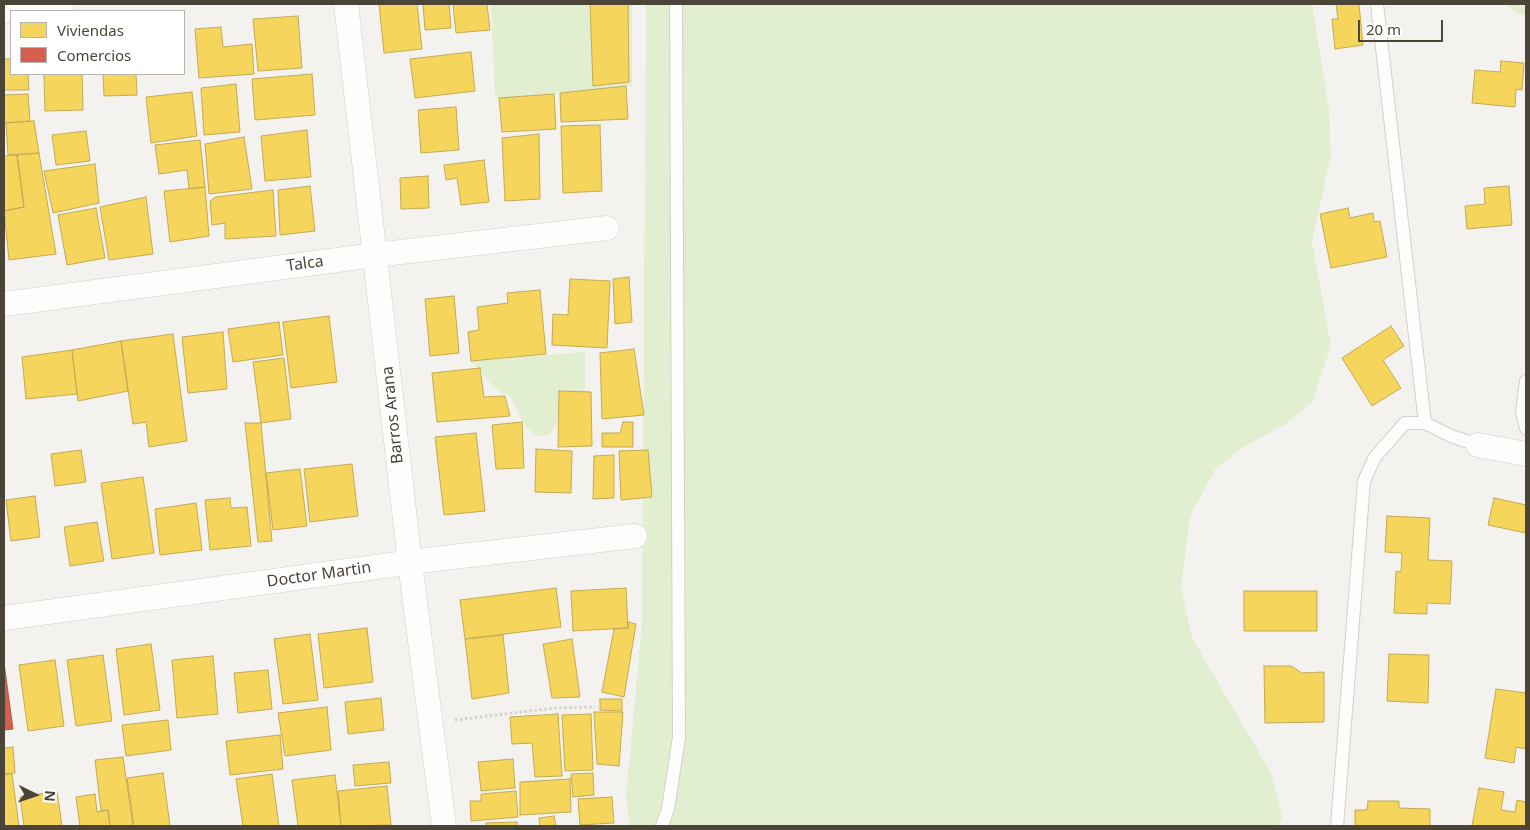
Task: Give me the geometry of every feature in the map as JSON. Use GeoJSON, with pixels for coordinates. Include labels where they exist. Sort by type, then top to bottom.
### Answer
{"type":"FeatureCollection","features":[{"type":"Feature","properties":{"kind":"street"},"geometry":{"type":"LineString","coordinates":[[4,10],[62,4]]}},
{"type":"Feature","properties":{"kind":"street","name":"Barros Arana"},"geometry":{"type":"LineString","coordinates":[[346,4],[410,563],[444,826]]}},
{"type":"Feature","properties":{"kind":"street","name":"Talca"},"geometry":{"type":"LineString","coordinates":[[4,304],[375,255],[607,228]]}},
{"type":"Feature","properties":{"kind":"street"},"geometry":{"type":"LineString","coordinates":[[1478,445],[1526,454]]}},
{"type":"Feature","properties":{"kind":"street","name":"Doctor Martin"},"geometry":{"type":"LineString","coordinates":[[4,618],[410,563],[635,536]]}},
{"type":"Feature","properties":{"kind":"lane"},"geometry":{"type":"LineString","coordinates":[[662,826],[668,809],[679,737],[676,4]]}},
{"type":"Feature","properties":{"kind":"lane"},"geometry":{"type":"LineString","coordinates":[[1377,4],[1425,423]]}},
{"type":"Feature","properties":{"kind":"lane"},"geometry":{"type":"LineString","coordinates":[[1526,381],[1522,412],[1526,428]]}},
{"type":"Feature","properties":{"kind":"lane"},"geometry":{"type":"LineString","coordinates":[[1337,826],[1364,481],[1375,456],[1405,423],[1425,423],[1451,436],[1478,445]]}},
{"type":"Feature","properties":{"kind":"path"},"geometry":{"type":"LineString","coordinates":[[447,721],[554,708],[595,706]]}},
{"type":"Feature","properties":{"kind":"green space"},"geometry":{"type":"Polygon","coordinates":[[[491,4],[632,4],[632,86],[495,99],[491,4]]]}},
{"type":"Feature","properties":{"kind":"green space"},"geometry":{"type":"Polygon","coordinates":[[[646,4],[1312,4],[1329,110],[1331,154],[1312,242],[1331,346],[1312,402],[1287,423],[1244,447],[1216,468],[1190,516],[1181,588],[1192,638],[1271,773],[1282,817],[1279,826],[630,826],[626,797],[642,623],[646,4]]]}},
{"type":"Feature","properties":{"kind":"green space"},"geometry":{"type":"Polygon","coordinates":[[[1508,4],[1526,4],[1526,16],[1511,10],[1508,4]]]}},
{"type":"Feature","properties":{"kind":"green space"},"geometry":{"type":"Polygon","coordinates":[[[585,352],[585,391],[574,399],[548,435],[535,436],[522,422],[511,397],[495,389],[471,361],[585,352]]]}},
{"type":"Feature","properties":{"kind":"building: Viviendas"},"geometry":{"type":"Polygon","coordinates":[[[379,4],[417,4],[422,49],[384,53],[379,4]]]}},
{"type":"Feature","properties":{"kind":"building: Viviendas"},"geometry":{"type":"Polygon","coordinates":[[[423,4],[449,4],[451,28],[425,30],[423,4]]]}},
{"type":"Feature","properties":{"kind":"building: Viviendas"},"geometry":{"type":"Polygon","coordinates":[[[453,4],[487,4],[490,30],[456,33],[453,4]]]}},
{"type":"Feature","properties":{"kind":"building: Viviendas"},"geometry":{"type":"Polygon","coordinates":[[[590,4],[628,4],[629,82],[593,86],[590,4]]]}},
{"type":"Feature","properties":{"kind":"building: Viviendas"},"geometry":{"type":"Polygon","coordinates":[[[1336,4],[1359,4],[1363,45],[1335,49],[1332,19],[1338,19],[1336,4]]]}},
{"type":"Feature","properties":{"kind":"building: Viviendas"},"geometry":{"type":"Polygon","coordinates":[[[298,16],[302,68],[258,71],[253,19],[298,16]]]}},
{"type":"Feature","properties":{"kind":"building: Viviendas"},"geometry":{"type":"Polygon","coordinates":[[[221,27],[223,47],[252,44],[254,74],[199,78],[195,29],[221,27]]]}},
{"type":"Feature","properties":{"kind":"building: Viviendas"},"geometry":{"type":"Polygon","coordinates":[[[471,52],[475,91],[415,98],[410,59],[471,52]]]}},
{"type":"Feature","properties":{"kind":"building: Viviendas"},"geometry":{"type":"Polygon","coordinates":[[[4,59],[10,59],[10,75],[28,75],[29,90],[4,90],[4,59]]]}},
{"type":"Feature","properties":{"kind":"building: Viviendas"},"geometry":{"type":"Polygon","coordinates":[[[1501,61],[1524,63],[1522,90],[1516,89],[1515,107],[1472,103],[1475,70],[1500,72],[1501,61]]]}},
{"type":"Feature","properties":{"kind":"building: Viviendas"},"geometry":{"type":"Polygon","coordinates":[[[312,74],[315,115],[255,120],[252,79],[312,74]]]}},
{"type":"Feature","properties":{"kind":"building: Viviendas"},"geometry":{"type":"Polygon","coordinates":[[[44,75],[82,75],[83,110],[45,111],[44,75]]]}},
{"type":"Feature","properties":{"kind":"building: Viviendas"},"geometry":{"type":"Polygon","coordinates":[[[103,75],[136,75],[137,95],[104,96],[103,75]]]}},
{"type":"Feature","properties":{"kind":"building: Viviendas"},"geometry":{"type":"Polygon","coordinates":[[[236,84],[240,132],[204,135],[201,88],[236,84]]]}},
{"type":"Feature","properties":{"kind":"building: Viviendas"},"geometry":{"type":"Polygon","coordinates":[[[626,86],[628,119],[561,122],[560,93],[626,86]]]}},
{"type":"Feature","properties":{"kind":"building: Viviendas"},"geometry":{"type":"Polygon","coordinates":[[[192,92],[197,136],[151,143],[146,97],[192,92]]]}},
{"type":"Feature","properties":{"kind":"building: Viviendas"},"geometry":{"type":"Polygon","coordinates":[[[28,94],[30,121],[4,123],[4,95],[28,94]]]}},
{"type":"Feature","properties":{"kind":"building: Viviendas"},"geometry":{"type":"Polygon","coordinates":[[[554,94],[556,129],[502,132],[499,98],[554,94]]]}},
{"type":"Feature","properties":{"kind":"building: Viviendas"},"geometry":{"type":"Polygon","coordinates":[[[456,107],[459,150],[421,153],[418,110],[456,107]]]}},
{"type":"Feature","properties":{"kind":"building: Viviendas"},"geometry":{"type":"Polygon","coordinates":[[[34,121],[39,153],[8,155],[6,123],[34,121]]]}},
{"type":"Feature","properties":{"kind":"building: Viviendas"},"geometry":{"type":"Polygon","coordinates":[[[600,125],[602,191],[563,193],[561,126],[600,125]]]}},
{"type":"Feature","properties":{"kind":"building: Viviendas"},"geometry":{"type":"Polygon","coordinates":[[[307,130],[311,177],[265,181],[261,136],[307,130]]]}},
{"type":"Feature","properties":{"kind":"building: Viviendas"},"geometry":{"type":"Polygon","coordinates":[[[86,131],[90,161],[56,165],[52,135],[86,131]]]}},
{"type":"Feature","properties":{"kind":"building: Viviendas"},"geometry":{"type":"Polygon","coordinates":[[[539,134],[540,199],[505,201],[502,138],[539,134]]]}},
{"type":"Feature","properties":{"kind":"building: Viviendas"},"geometry":{"type":"Polygon","coordinates":[[[244,137],[252,189],[209,194],[205,144],[244,137]]]}},
{"type":"Feature","properties":{"kind":"building: Viviendas"},"geometry":{"type":"Polygon","coordinates":[[[200,140],[205,187],[189,189],[187,170],[159,174],[155,145],[200,140]]]}},
{"type":"Feature","properties":{"kind":"building: Viviendas"},"geometry":{"type":"Polygon","coordinates":[[[39,153],[56,254],[9,260],[4,211],[24,207],[17,155],[39,153]]]}},
{"type":"Feature","properties":{"kind":"building: Viviendas"},"geometry":{"type":"Polygon","coordinates":[[[17,155],[24,207],[4,211],[4,156],[17,155]]]}},
{"type":"Feature","properties":{"kind":"building: Viviendas"},"geometry":{"type":"Polygon","coordinates":[[[484,160],[489,202],[461,205],[457,178],[446,180],[444,165],[484,160]]]}},
{"type":"Feature","properties":{"kind":"building: Viviendas"},"geometry":{"type":"Polygon","coordinates":[[[95,164],[99,203],[53,213],[44,171],[95,164]]]}},
{"type":"Feature","properties":{"kind":"building: Viviendas"},"geometry":{"type":"Polygon","coordinates":[[[428,176],[429,208],[401,209],[400,178],[428,176]]]}},
{"type":"Feature","properties":{"kind":"building: Viviendas"},"geometry":{"type":"Polygon","coordinates":[[[310,186],[315,231],[280,235],[278,190],[310,186]]]}},
{"type":"Feature","properties":{"kind":"building: Viviendas"},"geometry":{"type":"Polygon","coordinates":[[[1509,186],[1512,225],[1467,229],[1465,206],[1485,204],[1484,188],[1509,186]]]}},
{"type":"Feature","properties":{"kind":"building: Viviendas"},"geometry":{"type":"Polygon","coordinates":[[[205,187],[209,236],[170,242],[164,191],[205,187]]]}},
{"type":"Feature","properties":{"kind":"building: Viviendas"},"geometry":{"type":"Polygon","coordinates":[[[273,190],[276,236],[225,239],[225,223],[212,225],[210,201],[216,197],[273,190]]]}},
{"type":"Feature","properties":{"kind":"building: Viviendas"},"geometry":{"type":"Polygon","coordinates":[[[146,197],[153,254],[109,260],[100,207],[146,197]]]}},
{"type":"Feature","properties":{"kind":"building: Viviendas"},"geometry":{"type":"Polygon","coordinates":[[[96,208],[105,258],[67,265],[58,215],[96,208]]]}},
{"type":"Feature","properties":{"kind":"building: Viviendas"},"geometry":{"type":"Polygon","coordinates":[[[1348,208],[1350,218],[1373,213],[1374,222],[1380,221],[1387,257],[1331,268],[1320,214],[1348,208]]]}},
{"type":"Feature","properties":{"kind":"building: Viviendas"},"geometry":{"type":"Polygon","coordinates":[[[629,277],[632,322],[615,324],[613,279],[629,277]]]}},
{"type":"Feature","properties":{"kind":"building: Viviendas"},"geometry":{"type":"Polygon","coordinates":[[[570,279],[610,281],[607,348],[552,345],[553,314],[568,315],[570,279]]]}},
{"type":"Feature","properties":{"kind":"building: Viviendas"},"geometry":{"type":"Polygon","coordinates":[[[540,290],[546,354],[471,361],[468,332],[479,330],[477,307],[508,303],[507,293],[540,290]]]}},
{"type":"Feature","properties":{"kind":"building: Viviendas"},"geometry":{"type":"Polygon","coordinates":[[[454,296],[459,353],[430,356],[425,299],[454,296]]]}},
{"type":"Feature","properties":{"kind":"building: Viviendas"},"geometry":{"type":"Polygon","coordinates":[[[329,316],[337,382],[291,388],[283,322],[329,316]]]}},
{"type":"Feature","properties":{"kind":"building: Viviendas"},"geometry":{"type":"Polygon","coordinates":[[[279,322],[283,355],[233,362],[228,329],[279,322]]]}},
{"type":"Feature","properties":{"kind":"building: Viviendas"},"geometry":{"type":"Polygon","coordinates":[[[1391,326],[1404,346],[1383,360],[1401,388],[1372,406],[1342,358],[1391,326]]]}},
{"type":"Feature","properties":{"kind":"building: Viviendas"},"geometry":{"type":"Polygon","coordinates":[[[223,332],[227,389],[188,393],[182,337],[223,332]]]}},
{"type":"Feature","properties":{"kind":"building: Viviendas"},"geometry":{"type":"Polygon","coordinates":[[[173,334],[187,441],[149,447],[146,422],[133,424],[121,341],[173,334]]]}},
{"type":"Feature","properties":{"kind":"building: Viviendas"},"geometry":{"type":"Polygon","coordinates":[[[121,341],[128,391],[78,401],[72,350],[121,341]]]}},
{"type":"Feature","properties":{"kind":"building: Viviendas"},"geometry":{"type":"Polygon","coordinates":[[[634,349],[644,415],[602,419],[600,353],[634,349]]]}},
{"type":"Feature","properties":{"kind":"building: Viviendas"},"geometry":{"type":"Polygon","coordinates":[[[72,350],[77,394],[26,399],[22,357],[72,350]]]}},
{"type":"Feature","properties":{"kind":"building: Viviendas"},"geometry":{"type":"Polygon","coordinates":[[[284,358],[291,419],[261,423],[253,362],[284,358]]]}},
{"type":"Feature","properties":{"kind":"building: Viviendas"},"geometry":{"type":"Polygon","coordinates":[[[480,368],[484,397],[505,396],[510,416],[437,422],[432,373],[480,368]]]}},
{"type":"Feature","properties":{"kind":"building: Viviendas"},"geometry":{"type":"Polygon","coordinates":[[[559,391],[591,392],[592,446],[558,447],[559,391]]]}},
{"type":"Feature","properties":{"kind":"building: Viviendas"},"geometry":{"type":"Polygon","coordinates":[[[522,422],[524,468],[496,469],[492,425],[522,422]]]}},
{"type":"Feature","properties":{"kind":"building: Viviendas"},"geometry":{"type":"Polygon","coordinates":[[[623,422],[633,422],[633,447],[602,447],[602,433],[620,433],[623,422]]]}},
{"type":"Feature","properties":{"kind":"building: Viviendas"},"geometry":{"type":"Polygon","coordinates":[[[245,423],[261,423],[272,541],[258,542],[245,423]]]}},
{"type":"Feature","properties":{"kind":"building: Viviendas"},"geometry":{"type":"Polygon","coordinates":[[[476,433],[485,511],[444,515],[435,437],[476,433]]]}},
{"type":"Feature","properties":{"kind":"building: Viviendas"},"geometry":{"type":"Polygon","coordinates":[[[536,449],[572,451],[571,493],[535,492],[536,449]]]}},
{"type":"Feature","properties":{"kind":"building: Viviendas"},"geometry":{"type":"Polygon","coordinates":[[[81,450],[86,482],[55,486],[51,454],[81,450]]]}},
{"type":"Feature","properties":{"kind":"building: Viviendas"},"geometry":{"type":"Polygon","coordinates":[[[648,450],[652,497],[621,500],[619,451],[648,450]]]}},
{"type":"Feature","properties":{"kind":"building: Viviendas"},"geometry":{"type":"Polygon","coordinates":[[[614,455],[614,498],[593,499],[594,456],[614,455]]]}},
{"type":"Feature","properties":{"kind":"building: Viviendas"},"geometry":{"type":"Polygon","coordinates":[[[352,464],[358,516],[310,522],[304,469],[352,464]]]}},
{"type":"Feature","properties":{"kind":"building: Viviendas"},"geometry":{"type":"Polygon","coordinates":[[[300,469],[307,526],[273,530],[266,473],[300,469]]]}},
{"type":"Feature","properties":{"kind":"building: Viviendas"},"geometry":{"type":"Polygon","coordinates":[[[143,477],[154,553],[112,559],[101,483],[143,477]]]}},
{"type":"Feature","properties":{"kind":"building: Viviendas"},"geometry":{"type":"Polygon","coordinates":[[[35,496],[40,537],[11,541],[6,500],[35,496]]]}},
{"type":"Feature","properties":{"kind":"building: Viviendas"},"geometry":{"type":"Polygon","coordinates":[[[230,498],[231,508],[247,507],[251,546],[210,550],[205,500],[230,498]]]}},
{"type":"Feature","properties":{"kind":"building: Viviendas"},"geometry":{"type":"Polygon","coordinates":[[[1494,498],[1526,505],[1526,533],[1488,525],[1494,498]]]}},
{"type":"Feature","properties":{"kind":"building: Viviendas"},"geometry":{"type":"Polygon","coordinates":[[[196,503],[202,550],[160,555],[155,509],[196,503]]]}},
{"type":"Feature","properties":{"kind":"building: Viviendas"},"geometry":{"type":"Polygon","coordinates":[[[1387,516],[1430,518],[1428,560],[1452,561],[1450,604],[1427,603],[1427,614],[1394,613],[1396,571],[1401,572],[1402,553],[1385,552],[1387,516]]]}},
{"type":"Feature","properties":{"kind":"building: Viviendas"},"geometry":{"type":"Polygon","coordinates":[[[97,522],[104,561],[70,566],[64,527],[97,522]]]}},
{"type":"Feature","properties":{"kind":"building: Viviendas"},"geometry":{"type":"Polygon","coordinates":[[[556,588],[561,627],[465,639],[460,600],[556,588]]]}},
{"type":"Feature","properties":{"kind":"building: Viviendas"},"geometry":{"type":"Polygon","coordinates":[[[626,588],[628,628],[573,631],[571,591],[626,588]]]}},
{"type":"Feature","properties":{"kind":"building: Viviendas"},"geometry":{"type":"Polygon","coordinates":[[[1244,591],[1317,591],[1317,631],[1244,631],[1244,591]]]}},
{"type":"Feature","properties":{"kind":"building: Viviendas"},"geometry":{"type":"Polygon","coordinates":[[[628,622],[636,624],[624,697],[602,692],[614,629],[628,628],[628,622]]]}},
{"type":"Feature","properties":{"kind":"building: Viviendas"},"geometry":{"type":"Polygon","coordinates":[[[367,628],[373,682],[324,688],[318,634],[367,628]]]}},
{"type":"Feature","properties":{"kind":"building: Viviendas"},"geometry":{"type":"Polygon","coordinates":[[[310,634],[318,700],[283,704],[274,639],[310,634]]]}},
{"type":"Feature","properties":{"kind":"building: Viviendas"},"geometry":{"type":"Polygon","coordinates":[[[503,635],[509,693],[472,699],[465,639],[503,635]]]}},
{"type":"Feature","properties":{"kind":"building: Viviendas"},"geometry":{"type":"Polygon","coordinates":[[[572,639],[580,697],[552,698],[543,644],[572,639]]]}},
{"type":"Feature","properties":{"kind":"building: Viviendas"},"geometry":{"type":"Polygon","coordinates":[[[151,644],[160,710],[124,715],[116,649],[151,644]]]}},
{"type":"Feature","properties":{"kind":"building: Viviendas"},"geometry":{"type":"Polygon","coordinates":[[[1389,654],[1429,655],[1428,703],[1387,701],[1389,654]]]}},
{"type":"Feature","properties":{"kind":"building: Viviendas"},"geometry":{"type":"Polygon","coordinates":[[[103,655],[112,721],[76,726],[67,660],[103,655]]]}},
{"type":"Feature","properties":{"kind":"building: Viviendas"},"geometry":{"type":"Polygon","coordinates":[[[213,656],[218,714],[177,718],[172,660],[213,656]]]}},
{"type":"Feature","properties":{"kind":"building: Viviendas"},"geometry":{"type":"Polygon","coordinates":[[[55,660],[64,726],[28,731],[19,665],[55,660]]]}},
{"type":"Feature","properties":{"kind":"building: Viviendas"},"geometry":{"type":"Polygon","coordinates":[[[1264,666],[1291,666],[1302,673],[1324,672],[1324,722],[1265,723],[1264,666]]]}},
{"type":"Feature","properties":{"kind":"building: Viviendas"},"geometry":{"type":"Polygon","coordinates":[[[268,670],[272,709],[238,713],[234,673],[268,670]]]}},
{"type":"Feature","properties":{"kind":"building: Viviendas"},"geometry":{"type":"Polygon","coordinates":[[[1496,689],[1526,693],[1526,749],[1516,747],[1514,763],[1485,758],[1496,689]]]}},
{"type":"Feature","properties":{"kind":"building: Viviendas"},"geometry":{"type":"Polygon","coordinates":[[[381,698],[384,730],[348,734],[345,702],[381,698]]]}},
{"type":"Feature","properties":{"kind":"building: Viviendas"},"geometry":{"type":"Polygon","coordinates":[[[600,699],[622,699],[622,711],[600,710],[600,699]]]}},
{"type":"Feature","properties":{"kind":"building: Viviendas"},"geometry":{"type":"Polygon","coordinates":[[[327,707],[331,750],[285,756],[278,713],[327,707]]]}},
{"type":"Feature","properties":{"kind":"building: Viviendas"},"geometry":{"type":"Polygon","coordinates":[[[594,712],[623,712],[619,766],[597,764],[594,712]]]}},
{"type":"Feature","properties":{"kind":"building: Viviendas"},"geometry":{"type":"Polygon","coordinates":[[[558,714],[562,776],[535,777],[532,743],[512,744],[510,717],[558,714]]]}},
{"type":"Feature","properties":{"kind":"building: Viviendas"},"geometry":{"type":"Polygon","coordinates":[[[591,714],[593,770],[565,771],[562,715],[591,714]]]}},
{"type":"Feature","properties":{"kind":"building: Viviendas"},"geometry":{"type":"Polygon","coordinates":[[[168,720],[171,750],[126,756],[122,725],[168,720]]]}},
{"type":"Feature","properties":{"kind":"building: Viviendas"},"geometry":{"type":"Polygon","coordinates":[[[280,735],[283,769],[230,775],[226,741],[280,735]]]}},
{"type":"Feature","properties":{"kind":"building: Viviendas"},"geometry":{"type":"Polygon","coordinates":[[[13,747],[15,773],[4,774],[4,748],[13,747]]]}},
{"type":"Feature","properties":{"kind":"building: Viviendas"},"geometry":{"type":"Polygon","coordinates":[[[123,757],[133,826],[110,826],[108,810],[101,811],[95,760],[123,757]]]}},
{"type":"Feature","properties":{"kind":"building: Viviendas"},"geometry":{"type":"Polygon","coordinates":[[[513,759],[515,788],[481,791],[478,762],[513,759]]]}},
{"type":"Feature","properties":{"kind":"building: Viviendas"},"geometry":{"type":"Polygon","coordinates":[[[389,762],[391,783],[355,786],[353,765],[389,762]]]}},
{"type":"Feature","properties":{"kind":"building: Viviendas"},"geometry":{"type":"Polygon","coordinates":[[[163,773],[170,826],[134,826],[127,778],[163,773]]]}},
{"type":"Feature","properties":{"kind":"building: Viviendas"},"geometry":{"type":"Polygon","coordinates":[[[593,773],[594,795],[573,797],[571,774],[593,773]]]}},
{"type":"Feature","properties":{"kind":"building: Viviendas"},"geometry":{"type":"Polygon","coordinates":[[[4,774],[12,774],[19,826],[4,826],[4,774]]]}},
{"type":"Feature","properties":{"kind":"building: Viviendas"},"geometry":{"type":"Polygon","coordinates":[[[272,774],[279,826],[243,826],[236,779],[272,774]]]}},
{"type":"Feature","properties":{"kind":"building: Viviendas"},"geometry":{"type":"Polygon","coordinates":[[[335,775],[341,826],[298,826],[292,780],[335,775]]]}},
{"type":"Feature","properties":{"kind":"building: Viviendas"},"geometry":{"type":"Polygon","coordinates":[[[570,779],[571,812],[520,815],[520,782],[570,779]]]}},
{"type":"Feature","properties":{"kind":"building: Viviendas"},"geometry":{"type":"Polygon","coordinates":[[[387,786],[391,825],[341,826],[338,791],[387,786]]]}},
{"type":"Feature","properties":{"kind":"building: Viviendas"},"geometry":{"type":"Polygon","coordinates":[[[1479,788],[1504,792],[1501,810],[1515,812],[1517,800],[1526,802],[1526,826],[1472,826],[1479,788]]]}},
{"type":"Feature","properties":{"kind":"building: Viviendas"},"geometry":{"type":"Polygon","coordinates":[[[57,791],[62,826],[24,826],[20,797],[57,791]]]}},
{"type":"Feature","properties":{"kind":"building: Viviendas"},"geometry":{"type":"Polygon","coordinates":[[[516,791],[518,817],[471,821],[470,801],[481,801],[481,794],[516,791]]]}},
{"type":"Feature","properties":{"kind":"building: Viviendas"},"geometry":{"type":"Polygon","coordinates":[[[95,794],[97,812],[108,810],[110,826],[80,826],[76,797],[95,794]]]}},
{"type":"Feature","properties":{"kind":"building: Viviendas"},"geometry":{"type":"Polygon","coordinates":[[[612,797],[614,823],[580,825],[578,799],[612,797]]]}},
{"type":"Feature","properties":{"kind":"building: Viviendas"},"geometry":{"type":"Polygon","coordinates":[[[1368,801],[1399,801],[1399,808],[1430,809],[1430,826],[1355,826],[1355,810],[1367,810],[1368,801]]]}},
{"type":"Feature","properties":{"kind":"building: Viviendas"},"geometry":{"type":"Polygon","coordinates":[[[554,816],[556,826],[540,826],[539,818],[554,816]]]}},
{"type":"Feature","properties":{"kind":"building: Viviendas"},"geometry":{"type":"Polygon","coordinates":[[[517,822],[517,826],[486,826],[486,823],[517,822]]]}},
{"type":"Feature","properties":{"kind":"building: Comercios"},"geometry":{"type":"Polygon","coordinates":[[[4,663],[13,729],[4,730],[4,663]]]}}]}
